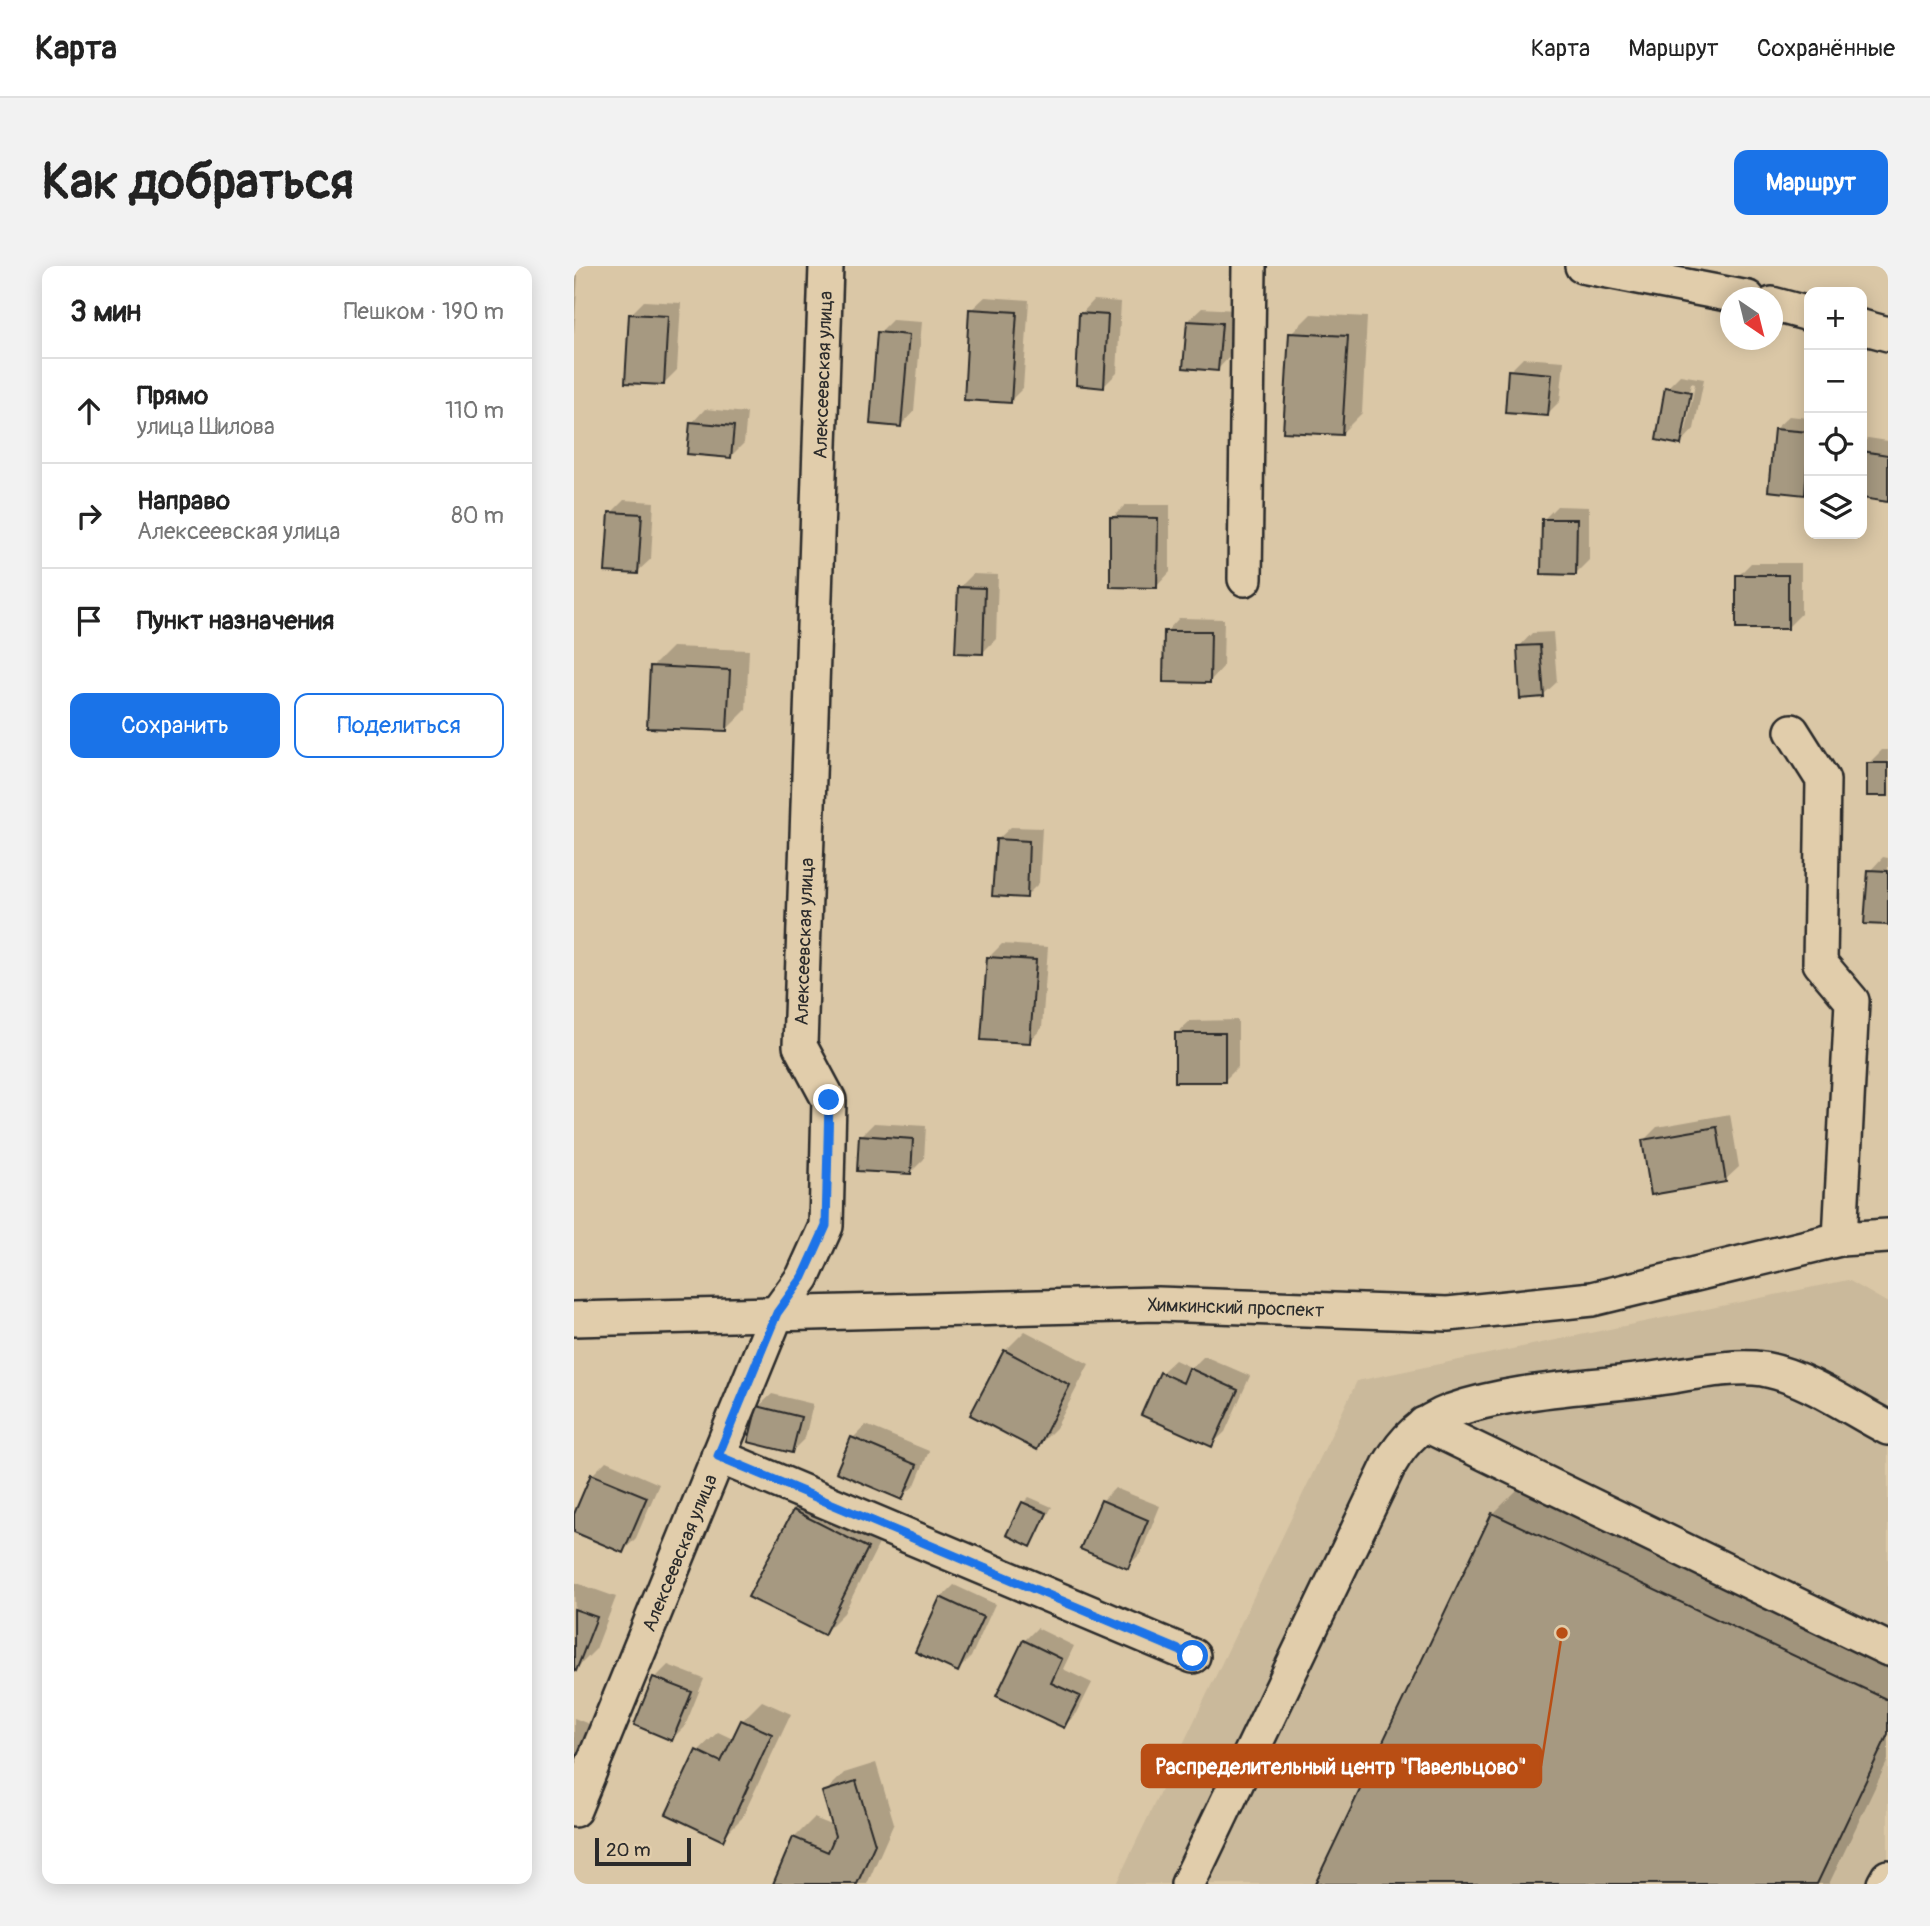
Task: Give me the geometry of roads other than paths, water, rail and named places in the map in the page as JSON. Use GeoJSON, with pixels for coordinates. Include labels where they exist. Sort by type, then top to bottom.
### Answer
{"type":"FeatureCollection","features":[{"type":"Feature","properties":{"kind":"street","name":"Алексеевская улица"},"geometry":{"type":"LineString","coordinates":[[574,1810],[777,1313],[803,1277],[826,1226],[829,1100],[800,1046],[826,266]]}},
{"type":"Feature","properties":{"kind":"street"},"geometry":{"type":"LineString","coordinates":[[1245,579],[1249,266]]}},
{"type":"Feature","properties":{"kind":"street"},"geometry":{"type":"LineString","coordinates":[[1582,266],[1720,293]]}},
{"type":"Feature","properties":{"kind":"street"},"geometry":{"type":"LineString","coordinates":[[1783,307],[1804,313]]}},
{"type":"Feature","properties":{"kind":"street"},"geometry":{"type":"LineString","coordinates":[[1867,328],[1888,334]]}},
{"type":"Feature","properties":{"kind":"street"},"geometry":{"type":"LineString","coordinates":[[1792,731],[1823,780],[1820,963],[1852,1000],[1840,1239]]}},
{"type":"Feature","properties":{"kind":"street","name":"Химкинский проспект"},"geometry":{"type":"LineString","coordinates":[[574,1319],[1158,1304],[1448,1314],[1592,1299],[1840,1239],[1888,1236]]}},
{"type":"Feature","properties":{"kind":"street"},"geometry":{"type":"LineString","coordinates":[[1188,1884],[1389,1465],[1403,1441],[1424,1424],[1451,1411],[1499,1399],[1710,1372],[1762,1369],[1800,1381],[1888,1428]]}},
{"type":"Feature","properties":{"kind":"street"},"geometry":{"type":"LineString","coordinates":[[1424,1424],[1888,1649]]}},
{"type":"Feature","properties":{"kind":"street"},"geometry":{"type":"LineString","coordinates":[[718,1456],[1193,1656]]}},
{"type":"Feature","properties":{"kind":"street"},"geometry":{"type":"LineString","coordinates":[[1885,1884],[1888,1877]]}},
{"type":"Feature","properties":{"kind":"place","name":"Распределительный центр \"Павельцово\""},"geometry":{"type":"Point","coordinates":[1562,1633]}}]}
